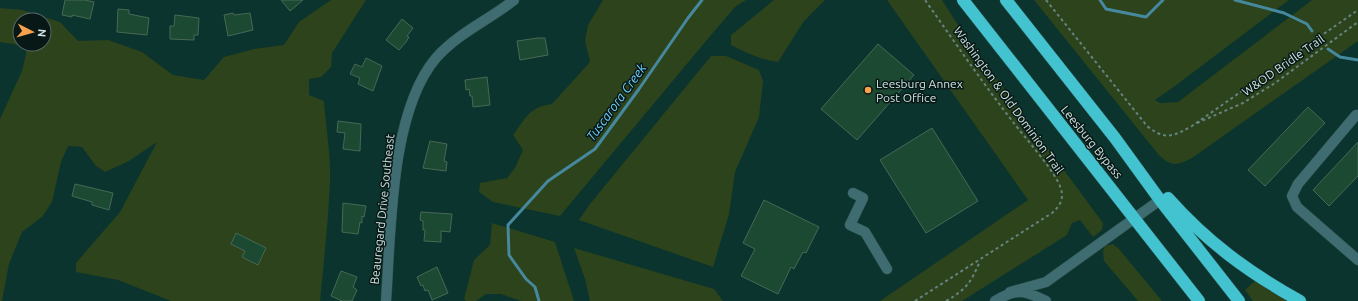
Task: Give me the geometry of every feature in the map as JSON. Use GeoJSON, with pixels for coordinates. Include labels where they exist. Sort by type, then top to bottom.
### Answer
{"type":"FeatureCollection","features":[{"type":"Feature","properties":{"kind":"highway","name":"Leesburg Bypass"},"geometry":{"type":"LineString","coordinates":[[963,0],[1199,301]]}},
{"type":"Feature","properties":{"kind":"highway","name":"Leesburg Bypass"},"geometry":{"type":"LineString","coordinates":[[1006,0],[1115,138],[1160,200],[1239,301]]}},
{"type":"Feature","properties":{"kind":"highway"},"geometry":{"type":"LineString","coordinates":[[1115,138],[1185,218],[1210,241],[1262,280],[1300,301]]}},
{"type":"Feature","properties":{"kind":"street","name":"Beauregard Drive Southeast"},"geometry":{"type":"LineString","coordinates":[[386,301],[392,218],[402,139],[415,92],[424,74],[433,62],[456,38],[514,0]]}},
{"type":"Feature","properties":{"kind":"street"},"geometry":{"type":"LineString","coordinates":[[1358,114],[1298,184],[1292,196],[1297,207],[1358,260]]}},
{"type":"Feature","properties":{"kind":"street"},"geometry":{"type":"LineString","coordinates":[[853,193],[863,198],[850,225],[865,232],[887,269]]}},
{"type":"Feature","properties":{"kind":"street"},"geometry":{"type":"LineString","coordinates":[[995,301],[1010,292],[1046,282],[1160,200]]}},
{"type":"Feature","properties":{"kind":"street"},"geometry":{"type":"LineString","coordinates":[[1010,292],[1030,293],[1046,301]]}},
{"type":"Feature","properties":{"kind":"path","name":"Washington & Old Dominion Trail"},"geometry":{"type":"LineString","coordinates":[[925,0],[981,80],[1057,180],[1063,196],[1061,204],[1052,213],[980,260]]}},
{"type":"Feature","properties":{"kind":"path"},"geometry":{"type":"LineString","coordinates":[[1046,0],[1148,126],[1157,134],[1163,136],[1177,134],[1192,126],[1358,10]]}},
{"type":"Feature","properties":{"kind":"path","name":"W&OD Bridle Trail"},"geometry":{"type":"LineString","coordinates":[[1192,126],[1243,103],[1275,83],[1358,22]]}},
{"type":"Feature","properties":{"kind":"path"},"geometry":{"type":"LineString","coordinates":[[915,301],[980,260]]}},
{"type":"Feature","properties":{"kind":"path"},"geometry":{"type":"LineString","coordinates":[[946,301],[969,285],[980,260]]}},
{"type":"Feature","properties":{"kind":"green space"},"geometry":{"type":"Polygon","coordinates":[[[331,0],[366,0],[332,53],[331,67],[321,77],[309,79],[309,95],[324,101],[330,162],[328,212],[320,301],[171,301],[118,280],[76,272],[76,263],[120,212],[157,142],[129,161],[105,172],[96,166],[82,147],[68,146],[61,162],[52,202],[42,217],[22,232],[9,264],[2,301],[0,301],[0,119],[22,71],[26,52],[52,52],[52,19],[60,22],[78,41],[108,40],[142,52],[173,75],[204,80],[224,57],[254,49],[284,45],[299,22],[331,0]]]}},
{"type":"Feature","properties":{"kind":"green space"},"geometry":{"type":"Polygon","coordinates":[[[603,0],[746,0],[735,7],[560,216],[493,202],[479,192],[480,183],[507,178],[515,168],[523,150],[513,135],[529,114],[544,105],[552,104],[590,62],[585,41],[588,25],[603,0]]]}},
{"type":"Feature","properties":{"kind":"green space"},"geometry":{"type":"Polygon","coordinates":[[[774,0],[825,0],[804,21],[778,62],[760,58],[731,45],[731,35],[774,0]]]}},
{"type":"Feature","properties":{"kind":"green space"},"geometry":{"type":"Polygon","coordinates":[[[887,0],[942,0],[965,36],[1103,223],[1102,230],[1093,237],[1080,220],[1072,223],[1067,235],[962,301],[880,301],[1028,200],[887,0]]]}},
{"type":"Feature","properties":{"kind":"green space"},"geometry":{"type":"Polygon","coordinates":[[[1034,0],[1289,0],[1155,100],[1160,103],[1178,102],[1312,0],[1358,0],[1358,41],[1192,158],[1182,163],[1174,164],[1170,163],[1158,154],[1034,0]]]}},
{"type":"Feature","properties":{"kind":"green space"},"geometry":{"type":"Polygon","coordinates":[[[0,8],[28,12],[12,12],[12,44],[0,42],[0,8]]]}},
{"type":"Feature","properties":{"kind":"green space"},"geometry":{"type":"Polygon","coordinates":[[[711,56],[726,56],[759,70],[763,81],[759,117],[735,172],[729,214],[713,267],[579,220],[590,204],[711,56]]]}},
{"type":"Feature","properties":{"kind":"green space"},"geometry":{"type":"Polygon","coordinates":[[[492,223],[555,242],[574,301],[521,301],[501,294],[486,294],[476,301],[466,301],[464,299],[474,260],[490,245],[492,223]]]}},
{"type":"Feature","properties":{"kind":"green space"},"geometry":{"type":"Polygon","coordinates":[[[1113,244],[1119,249],[1162,301],[1138,301],[1104,261],[1103,251],[1105,246],[1113,244]]]}},
{"type":"Feature","properties":{"kind":"green space"},"geometry":{"type":"Polygon","coordinates":[[[574,248],[714,289],[723,301],[590,301],[585,279],[574,248]]]}},
{"type":"Feature","properties":{"kind":"green space"},"geometry":{"type":"Polygon","coordinates":[[[1255,281],[1289,301],[1253,301],[1245,290],[1255,281]]]}},
{"type":"Feature","properties":{"kind":"building"},"geometry":{"type":"Polygon","coordinates":[[[65,0],[85,0],[94,2],[90,19],[72,15],[72,17],[62,15],[65,0]]]}},
{"type":"Feature","properties":{"kind":"building"},"geometry":{"type":"Polygon","coordinates":[[[281,0],[303,0],[290,11],[281,0]]]}},
{"type":"Feature","properties":{"kind":"building"},"geometry":{"type":"Polygon","coordinates":[[[118,9],[129,10],[129,14],[149,18],[147,35],[117,32],[118,9]]]}},
{"type":"Feature","properties":{"kind":"building"},"geometry":{"type":"Polygon","coordinates":[[[233,13],[234,15],[250,13],[253,30],[228,36],[224,15],[233,13]]]}},
{"type":"Feature","properties":{"kind":"building"},"geometry":{"type":"Polygon","coordinates":[[[175,15],[199,18],[198,35],[194,35],[194,40],[170,39],[170,26],[174,26],[175,15]]]}},
{"type":"Feature","properties":{"kind":"building"},"geometry":{"type":"Polygon","coordinates":[[[402,19],[413,28],[407,36],[409,37],[406,42],[399,50],[386,40],[402,19]]]}},
{"type":"Feature","properties":{"kind":"building"},"geometry":{"type":"Polygon","coordinates":[[[545,38],[548,55],[520,60],[517,41],[545,38]]]}},
{"type":"Feature","properties":{"kind":"building"},"geometry":{"type":"Polygon","coordinates":[[[878,44],[914,75],[857,140],[821,109],[878,44]]]}},
{"type":"Feature","properties":{"kind":"building"},"geometry":{"type":"Polygon","coordinates":[[[366,58],[382,66],[373,91],[358,84],[360,78],[350,74],[355,64],[362,67],[366,58]]]}},
{"type":"Feature","properties":{"kind":"building"},"geometry":{"type":"Polygon","coordinates":[[[487,77],[490,105],[473,107],[472,96],[470,96],[469,89],[466,90],[465,80],[487,77]]]}},
{"type":"Feature","properties":{"kind":"building"},"geometry":{"type":"Polygon","coordinates":[[[1308,107],[1325,123],[1265,186],[1248,170],[1308,107]]]}},
{"type":"Feature","properties":{"kind":"building"},"geometry":{"type":"Polygon","coordinates":[[[338,121],[361,124],[360,151],[343,149],[345,133],[337,132],[338,121]]]}},
{"type":"Feature","properties":{"kind":"building"},"geometry":{"type":"Polygon","coordinates":[[[932,128],[978,201],[926,233],[880,160],[932,128]]]}},
{"type":"Feature","properties":{"kind":"building"},"geometry":{"type":"Polygon","coordinates":[[[430,141],[447,144],[444,161],[447,162],[446,171],[423,168],[430,141]]]}},
{"type":"Feature","properties":{"kind":"building"},"geometry":{"type":"Polygon","coordinates":[[[1358,142],[1358,176],[1329,206],[1313,190],[1358,142]]]}},
{"type":"Feature","properties":{"kind":"building"},"geometry":{"type":"Polygon","coordinates":[[[75,184],[113,193],[109,210],[92,205],[92,202],[72,196],[75,184]]]}},
{"type":"Feature","properties":{"kind":"building"},"geometry":{"type":"Polygon","coordinates":[[[764,200],[819,227],[806,253],[803,252],[794,269],[791,267],[778,294],[741,276],[755,249],[743,243],[764,200]]]}},
{"type":"Feature","properties":{"kind":"building"},"geometry":{"type":"Polygon","coordinates":[[[343,203],[366,206],[364,217],[362,216],[362,223],[360,222],[358,234],[342,232],[343,203]]]}},
{"type":"Feature","properties":{"kind":"building"},"geometry":{"type":"Polygon","coordinates":[[[421,212],[452,214],[450,232],[441,231],[441,242],[424,241],[425,230],[423,230],[423,221],[420,220],[421,212]]]}},
{"type":"Feature","properties":{"kind":"building"},"geometry":{"type":"Polygon","coordinates":[[[236,233],[266,248],[258,265],[242,257],[245,251],[231,244],[236,233]]]}},
{"type":"Feature","properties":{"kind":"building"},"geometry":{"type":"Polygon","coordinates":[[[437,267],[448,293],[432,300],[428,290],[425,291],[423,285],[421,286],[417,277],[437,267]]]}},
{"type":"Feature","properties":{"kind":"building"},"geometry":{"type":"Polygon","coordinates":[[[341,271],[357,277],[353,287],[357,290],[352,301],[342,301],[331,296],[341,271]]]}},
{"type":"Feature","properties":{"kind":"waterway","name":"Tuscarora Creek"},"geometry":{"type":"LineString","coordinates":[[539,301],[535,287],[526,279],[509,255],[508,225],[548,181],[595,149],[702,0]]}},
{"type":"Feature","properties":{"kind":"waterway","name":"Tuscarora Creek"},"geometry":{"type":"LineString","coordinates":[[1100,0],[1106,9],[1146,17],[1163,0]]}},
{"type":"Feature","properties":{"kind":"waterway"},"geometry":{"type":"LineString","coordinates":[[1235,0],[1284,13],[1307,24],[1312,31]]}},
{"type":"Feature","properties":{"kind":"waterway"},"geometry":{"type":"LineString","coordinates":[[1328,49],[1340,57],[1358,60]]}},
{"type":"Feature","properties":{"kind":"place","name":"Leesburg Annex Post Office"},"geometry":{"type":"Point","coordinates":[868,90]}}]}
